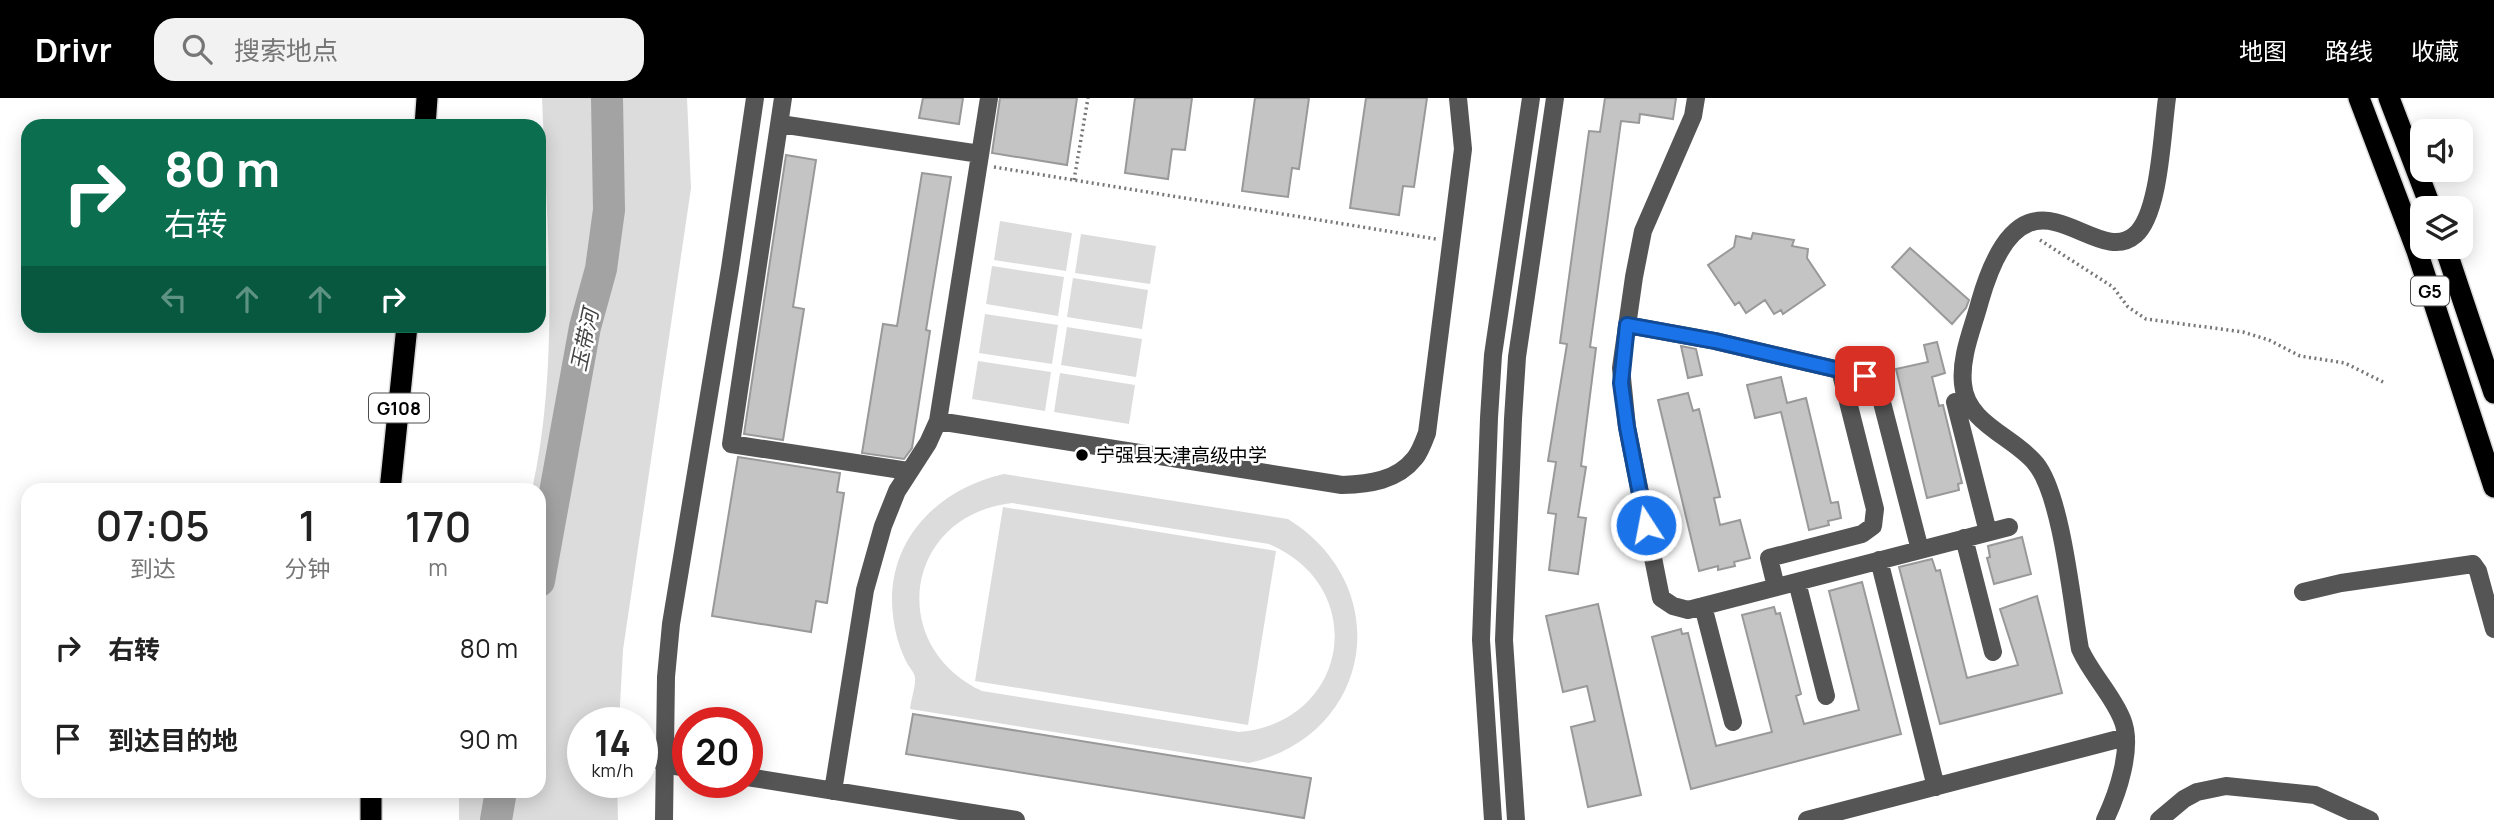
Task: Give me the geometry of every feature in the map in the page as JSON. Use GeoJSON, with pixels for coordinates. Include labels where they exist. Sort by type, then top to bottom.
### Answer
{"type":"FeatureCollection","features":[{"type":"Feature","properties":{"kind":"highway"},"geometry":{"type":"LineString","coordinates":[[426,119],[427,98]]}},
{"type":"Feature","properties":{"kind":"highway","name":"G5"},"geometry":{"type":"LineString","coordinates":[[2358,98],[2417,251],[2494,487]]}},
{"type":"Feature","properties":{"kind":"highway"},"geometry":{"type":"LineString","coordinates":[[2389,98],[2426,196]]}},
{"type":"Feature","properties":{"kind":"highway","name":"G5"},"geometry":{"type":"LineString","coordinates":[[2449,259],[2494,393]]}},
{"type":"Feature","properties":{"kind":"highway","name":"G108"},"geometry":{"type":"LineString","coordinates":[[391,483],[406,333]]}},
{"type":"Feature","properties":{"kind":"highway"},"geometry":{"type":"LineString","coordinates":[[371,798],[371,820]]}},
{"type":"Feature","properties":{"kind":"street"},"geometry":{"type":"LineString","coordinates":[[664,820],[666,677],[671,624],[730,268],[755,98]]}},
{"type":"Feature","properties":{"kind":"street"},"geometry":{"type":"LineString","coordinates":[[783,98],[731,444],[908,471]]}},
{"type":"Feature","properties":{"kind":"street"},"geometry":{"type":"LineString","coordinates":[[833,791],[865,590],[883,526],[897,491],[929,443],[938,421],[989,98]]}},
{"type":"Feature","properties":{"kind":"street"},"geometry":{"type":"LineString","coordinates":[[938,421],[1342,485],[1373,484],[1399,473],[1416,457],[1427,433],[1463,149],[1458,98]]}},
{"type":"Feature","properties":{"kind":"street"},"geometry":{"type":"LineString","coordinates":[[1493,820],[1480,640],[1489,418],[1493,355],[1531,98]]}},
{"type":"Feature","properties":{"kind":"street"},"geometry":{"type":"LineString","coordinates":[[1517,820],[1504,640],[1513,419],[1517,357],[1555,98]]}},
{"type":"Feature","properties":{"kind":"street"},"geometry":{"type":"LineString","coordinates":[[1696,98],[1693,116],[1643,231],[1627,325],[1621,383],[1627,427],[1661,598],[1688,610],[2008,527]]}},
{"type":"Feature","properties":{"kind":"street"},"geometry":{"type":"LineString","coordinates":[[2105,820],[2118,789],[2126,737],[2123,720],[2086,663],[2080,649],[2058,522],[2048,485],[2036,463],[1980,419],[1963,386],[1962,364],[1992,263],[2004,244],[2020,228],[2048,220],[2116,242],[2131,239],[2137,234],[2149,216],[2153,202],[2167,98]]}},
{"type":"Feature","properties":{"kind":"street"},"geometry":{"type":"LineString","coordinates":[[780,124],[979,159]]}},
{"type":"Feature","properties":{"kind":"street"},"geometry":{"type":"LineString","coordinates":[[1627,325],[1715,341],[1865,376],[1877,383],[1920,550]]}},
{"type":"Feature","properties":{"kind":"street"},"geometry":{"type":"LineString","coordinates":[[1776,587],[1769,558],[1862,534],[1873,526],[1875,509],[1840,370]]}},
{"type":"Feature","properties":{"kind":"street"},"geometry":{"type":"LineString","coordinates":[[1955,402],[1988,532]]}},
{"type":"Feature","properties":{"kind":"street"},"geometry":{"type":"LineString","coordinates":[[1964,538],[1993,652]]}},
{"type":"Feature","properties":{"kind":"street"},"geometry":{"type":"LineString","coordinates":[[1879,560],[1936,787]]}},
{"type":"Feature","properties":{"kind":"street"},"geometry":{"type":"LineString","coordinates":[[2303,592],[2341,583],[2473,564],[2478,571],[2494,629]]}},
{"type":"Feature","properties":{"kind":"street"},"geometry":{"type":"LineString","coordinates":[[1797,582],[1826,696]]}},
{"type":"Feature","properties":{"kind":"street"},"geometry":{"type":"LineString","coordinates":[[1703,606],[1733,722]]}},
{"type":"Feature","properties":{"kind":"street"},"geometry":{"type":"LineString","coordinates":[[1807,820],[2126,737]]}},
{"type":"Feature","properties":{"kind":"street"},"geometry":{"type":"LineString","coordinates":[[663,764],[672,765]]}},
{"type":"Feature","properties":{"kind":"street"},"geometry":{"type":"LineString","coordinates":[[763,780],[1016,820]]}},
{"type":"Feature","properties":{"kind":"street"},"geometry":{"type":"LineString","coordinates":[[2160,820],[2184,799],[2197,792],[2226,786],[2315,795],[2370,820]]}},
{"type":"Feature","properties":{"kind":"path"},"geometry":{"type":"LineString","coordinates":[[1074,180],[1088,98]]}},
{"type":"Feature","properties":{"kind":"path"},"geometry":{"type":"LineString","coordinates":[[979,159],[1074,180],[1451,241]]}},
{"type":"Feature","properties":{"kind":"path"},"geometry":{"type":"LineString","coordinates":[[2020,228],[2113,287],[2129,307],[2146,319],[2243,332],[2269,340],[2300,356],[2345,363],[2383,382]]}},
{"type":"Feature","properties":{"kind":"shaded area"},"geometry":{"type":"Polygon","coordinates":[[[542,98],[687,98],[691,188],[623,650],[620,707],[567,707],[567,798],[617,798],[618,820],[459,820],[459,798],[546,798],[546,483],[533,483],[541,442],[549,344],[546,119],[543,119],[542,98]]]}},
{"type":"Feature","properties":{"kind":"shaded area"},"geometry":{"type":"Polygon","coordinates":[[[1000,221],[1072,233],[1066,271],[994,260],[1000,221]]]}},
{"type":"Feature","properties":{"kind":"shaded area"},"geometry":{"type":"Polygon","coordinates":[[[1081,234],[1156,246],[1150,284],[1075,273],[1081,234]]]}},
{"type":"Feature","properties":{"kind":"shaded area"},"geometry":{"type":"Polygon","coordinates":[[[992,266],[1064,277],[1058,316],[986,304],[992,266]]]}},
{"type":"Feature","properties":{"kind":"shaded area"},"geometry":{"type":"Polygon","coordinates":[[[1073,278],[1148,290],[1142,329],[1067,317],[1073,278]]]}},
{"type":"Feature","properties":{"kind":"shaded area"},"geometry":{"type":"Polygon","coordinates":[[[985,314],[1058,325],[1052,364],[979,353],[985,314]]]}},
{"type":"Feature","properties":{"kind":"shaded area"},"geometry":{"type":"Polygon","coordinates":[[[1067,327],[1142,339],[1136,377],[1061,365],[1067,327]]]}},
{"type":"Feature","properties":{"kind":"shaded area"},"geometry":{"type":"Polygon","coordinates":[[[978,361],[1051,372],[1045,411],[972,399],[978,361]]]}},
{"type":"Feature","properties":{"kind":"shaded area"},"geometry":{"type":"Polygon","coordinates":[[[1060,373],[1135,385],[1129,424],[1054,412],[1060,373]]]}},
{"type":"Feature","properties":{"kind":"shaded area"},"geometry":{"type":"Polygon","coordinates":[[[1004,474],[1288,519],[1322,548],[1345,581],[1356,618],[1356,655],[1345,691],[1323,722],[1291,747],[1249,763],[910,709],[915,677],[900,646],[893,616],[892,590],[897,565],[906,543],[920,523],[937,506],[979,481],[1004,474]],[[1012,503],[976,513],[949,531],[930,556],[920,584],[921,614],[931,644],[951,670],[982,691],[1239,732],[1276,723],[1304,705],[1324,680],[1334,651],[1333,620],[1323,590],[1302,564],[1269,544],[1012,503]]]}},
{"type":"Feature","properties":{"kind":"shaded area"},"geometry":{"type":"Polygon","coordinates":[[[1003,507],[1276,551],[1248,725],[975,681],[1003,507]]]}},
{"type":"Feature","properties":{"kind":"building"},"geometry":{"type":"Polygon","coordinates":[[[923,98],[963,98],[959,124],[919,118],[923,98]]]}},
{"type":"Feature","properties":{"kind":"building"},"geometry":{"type":"Polygon","coordinates":[[[1000,98],[1077,98],[1067,165],[992,153],[1000,98]]]}},
{"type":"Feature","properties":{"kind":"building"},"geometry":{"type":"Polygon","coordinates":[[[1135,98],[1192,98],[1185,150],[1172,149],[1168,179],[1125,173],[1135,98]]]}},
{"type":"Feature","properties":{"kind":"building"},"geometry":{"type":"Polygon","coordinates":[[[1255,98],[1309,98],[1299,169],[1292,168],[1288,197],[1242,191],[1255,98]]]}},
{"type":"Feature","properties":{"kind":"building"},"geometry":{"type":"Polygon","coordinates":[[[1366,98],[1427,98],[1414,187],[1403,186],[1399,215],[1350,208],[1366,98]]]}},
{"type":"Feature","properties":{"kind":"building"},"geometry":{"type":"Polygon","coordinates":[[[1605,98],[1676,98],[1673,119],[1640,114],[1639,123],[1621,121],[1590,347],[1596,348],[1581,466],[1586,467],[1578,517],[1586,518],[1578,574],[1549,570],[1556,514],[1548,513],[1556,462],[1548,461],[1567,344],[1560,343],[1589,131],[1600,132],[1605,98]]]}},
{"type":"Feature","properties":{"kind":"building"},"geometry":{"type":"Polygon","coordinates":[[[786,155],[816,160],[793,307],[804,309],[783,440],[744,434],[786,155]]]}},
{"type":"Feature","properties":{"kind":"building"},"geometry":{"type":"Polygon","coordinates":[[[922,173],[951,177],[926,330],[930,331],[912,448],[904,459],[862,453],[883,324],[897,326],[922,173]]]}},
{"type":"Feature","properties":{"kind":"building"},"geometry":{"type":"Polygon","coordinates":[[[1753,233],[1794,240],[1792,246],[1808,249],[1807,258],[1825,285],[1783,314],[1781,310],[1774,314],[1765,300],[1746,313],[1739,302],[1735,305],[1708,265],[1734,247],[1736,236],[1751,239],[1753,233]]]}},
{"type":"Feature","properties":{"kind":"building"},"geometry":{"type":"Polygon","coordinates":[[[1910,248],[1969,300],[1966,308],[1952,324],[1892,267],[1910,248]]]}},
{"type":"Feature","properties":{"kind":"building"},"geometry":{"type":"Polygon","coordinates":[[[1937,342],[1945,373],[1932,377],[1939,406],[1943,405],[1962,483],[1958,484],[1959,490],[1927,498],[1896,369],[1928,362],[1924,345],[1937,342]]]}},
{"type":"Feature","properties":{"kind":"building"},"geometry":{"type":"Polygon","coordinates":[[[1681,346],[1696,349],[1702,375],[1688,378],[1681,346]]]}},
{"type":"Feature","properties":{"kind":"building"},"geometry":{"type":"Polygon","coordinates":[[[1781,377],[1787,403],[1806,398],[1831,503],[1838,502],[1841,518],[1828,521],[1829,525],[1809,530],[1781,412],[1755,418],[1747,385],[1781,377]]]}},
{"type":"Feature","properties":{"kind":"building"},"geometry":{"type":"Polygon","coordinates":[[[1688,393],[1693,411],[1699,409],[1720,497],[1714,498],[1720,525],[1740,520],[1750,558],[1734,562],[1735,566],[1718,570],[1718,566],[1699,571],[1658,400],[1688,393]]]}},
{"type":"Feature","properties":{"kind":"building"},"geometry":{"type":"Polygon","coordinates":[[[738,457],[840,473],[837,492],[844,493],[827,603],[816,601],[811,632],[712,616],[738,457]]]}},
{"type":"Feature","properties":{"kind":"building"},"geometry":{"type":"Polygon","coordinates":[[[2022,537],[2031,574],[1994,584],[1987,558],[1990,557],[1988,546],[2022,537]]]}},
{"type":"Feature","properties":{"kind":"building"},"geometry":{"type":"Polygon","coordinates":[[[1932,559],[1936,571],[1940,570],[1967,678],[2018,665],[2000,609],[2037,596],[2062,693],[1940,724],[1899,567],[1932,559]]]}},
{"type":"Feature","properties":{"kind":"building"},"geometry":{"type":"Polygon","coordinates":[[[1862,582],[1901,734],[1691,789],[1652,637],[1681,629],[1682,634],[1688,633],[1716,746],[1772,732],[1742,615],[1774,607],[1776,614],[1780,613],[1801,694],[1796,696],[1804,724],[1859,710],[1829,591],[1862,582]]]}},
{"type":"Feature","properties":{"kind":"building"},"geometry":{"type":"Polygon","coordinates":[[[1598,604],[1641,795],[1588,807],[1571,727],[1595,721],[1587,686],[1563,692],[1546,616],[1598,604]]]}},
{"type":"Feature","properties":{"kind":"building"},"geometry":{"type":"Polygon","coordinates":[[[913,714],[1311,778],[1304,818],[906,754],[913,714]]]}},
{"type":"Feature","properties":{"kind":"waterway","name":"玉带河"},"geometry":{"type":"LineString","coordinates":[[546,542],[585,327],[601,269],[609,210],[607,98]]}},
{"type":"Feature","properties":{"kind":"waterway","name":"玉带河"},"geometry":{"type":"LineString","coordinates":[[496,820],[500,798]]}},
{"type":"Feature","properties":{"kind":"place","name":"宁强县天津高级中学"},"geometry":{"type":"Point","coordinates":[1082,455]}},
{"type":"Feature","properties":{"kind":"route"},"geometry":{"type":"LineString","coordinates":[[1646,525],[1621,383],[1627,325],[1715,341],[1865,376]]}}]}
